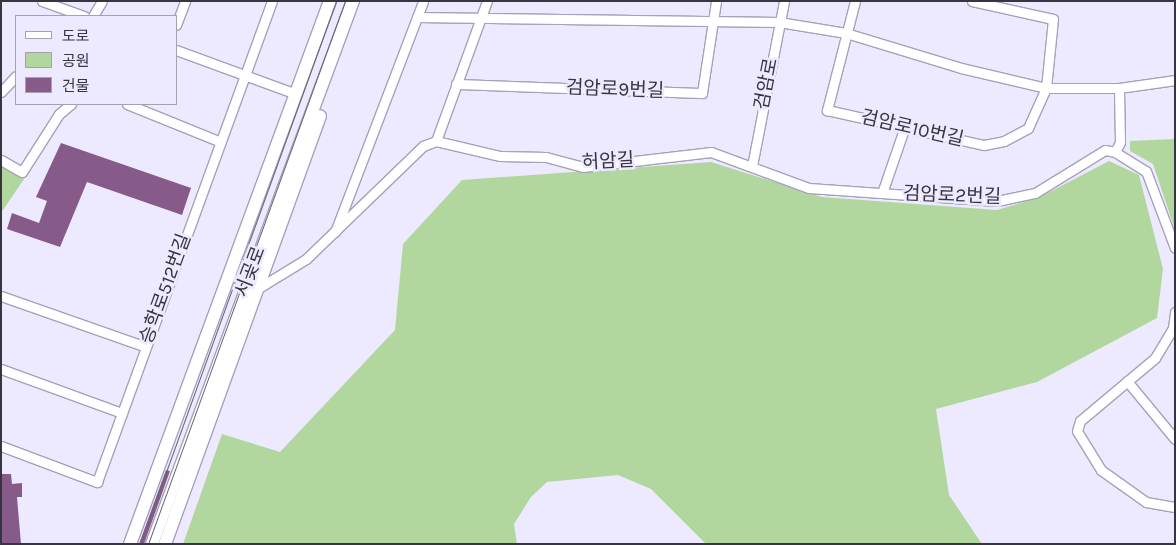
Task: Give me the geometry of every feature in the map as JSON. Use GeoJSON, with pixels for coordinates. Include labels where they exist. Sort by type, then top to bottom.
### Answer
{"type":"FeatureCollection","features":[{"type":"Feature","properties":{"kind":"main road","name":"서곶로"},"geometry":{"type":"LineString","coordinates":[[130,544],[330,1]]}},
{"type":"Feature","properties":{"kind":"main road","name":"서곶로"},"geometry":{"type":"LineString","coordinates":[[152,544],[353,1]]}},
{"type":"Feature","properties":{"kind":"main road","name":"서곶로"},"geometry":{"type":"LineString","coordinates":[[165,544],[361,1]]}},
{"type":"Feature","properties":{"kind":"street"},"geometry":{"type":"LineString","coordinates":[[42,1],[81,15]]}},
{"type":"Feature","properties":{"kind":"street"},"geometry":{"type":"LineString","coordinates":[[94,15],[102,1]]}},
{"type":"Feature","properties":{"kind":"street"},"geometry":{"type":"LineString","coordinates":[[178,20],[185,1]]}},
{"type":"Feature","properties":{"kind":"street","name":"승학로512번길"},"geometry":{"type":"LineString","coordinates":[[1,446],[97,482],[144,346],[272,1]]}},
{"type":"Feature","properties":{"kind":"street"},"geometry":{"type":"LineString","coordinates":[[333,236],[423,1]]}},
{"type":"Feature","properties":{"kind":"street"},"geometry":{"type":"LineString","coordinates":[[257,289],[333,236],[424,146],[436,141],[487,1]]}},
{"type":"Feature","properties":{"kind":"street","name":"검암로9번길"},"geometry":{"type":"LineString","coordinates":[[456,84],[702,93],[715,21],[716,1]]}},
{"type":"Feature","properties":{"kind":"street","name":"검암로"},"geometry":{"type":"LineString","coordinates":[[752,166],[784,1]]}},
{"type":"Feature","properties":{"kind":"street","name":"검암로10번길"},"geometry":{"type":"LineString","coordinates":[[855,1],[828,110],[904,129],[984,145],[1004,141],[1028,128],[1046,88],[1053,18],[972,1]]}},
{"type":"Feature","properties":{"kind":"street"},"geometry":{"type":"LineString","coordinates":[[417,17],[779,22],[846,33],[961,68],[1046,88],[1119,88],[1175,80]]}},
{"type":"Feature","properties":{"kind":"street"},"geometry":{"type":"LineString","coordinates":[[178,51],[296,94]]}},
{"type":"Feature","properties":{"kind":"street"},"geometry":{"type":"LineString","coordinates":[[1,92],[15,77]]}},
{"type":"Feature","properties":{"kind":"street"},"geometry":{"type":"LineString","coordinates":[[1119,88],[1120,142],[1115,152],[1146,171],[1175,248]]}},
{"type":"Feature","properties":{"kind":"street"},"geometry":{"type":"LineString","coordinates":[[1,160],[22,172],[59,114],[70,105]]}},
{"type":"Feature","properties":{"kind":"street"},"geometry":{"type":"LineString","coordinates":[[129,105],[221,142]]}},
{"type":"Feature","properties":{"kind":"street"},"geometry":{"type":"LineString","coordinates":[[882,193],[904,129]]}},
{"type":"Feature","properties":{"kind":"street","name":"허암길"},"geometry":{"type":"LineString","coordinates":[[436,141],[500,156],[546,157],[583,166],[711,152],[752,166]]}},
{"type":"Feature","properties":{"kind":"street","name":"검암로2번길"},"geometry":{"type":"LineString","coordinates":[[752,166],[809,188],[997,201],[1035,192],[1105,150],[1115,152]]}},
{"type":"Feature","properties":{"kind":"street"},"geometry":{"type":"LineString","coordinates":[[1,296],[144,346]]}},
{"type":"Feature","properties":{"kind":"street"},"geometry":{"type":"LineString","coordinates":[[1175,312],[1174,328],[1155,358],[1080,421],[1077,431],[1101,470],[1146,502],[1175,507]]}},
{"type":"Feature","properties":{"kind":"street"},"geometry":{"type":"LineString","coordinates":[[1,369],[122,413]]}},
{"type":"Feature","properties":{"kind":"street"},"geometry":{"type":"LineString","coordinates":[[1127,381],[1175,439]]}},
{"type":"Feature","properties":{"kind":"green space"},"geometry":{"type":"Polygon","coordinates":[[[1175,139],[1175,230],[1153,164],[1130,151],[1130,141],[1175,139]]]}},
{"type":"Feature","properties":{"kind":"green space"},"geometry":{"type":"Polygon","coordinates":[[[1,161],[26,176],[1,213],[1,161]]]}},
{"type":"Feature","properties":{"kind":"green space"},"geometry":{"type":"Polygon","coordinates":[[[1109,161],[1139,175],[1163,269],[1157,318],[1037,382],[936,409],[949,495],[982,544],[706,544],[651,489],[618,475],[547,482],[531,497],[514,524],[517,544],[183,544],[222,434],[280,452],[395,330],[403,244],[462,180],[711,162],[822,197],[997,210],[1040,197],[1109,161]]]}},
{"type":"Feature","properties":{"kind":"building"},"geometry":{"type":"Polygon","coordinates":[[[61,143],[191,188],[182,215],[87,182],[60,247],[7,229],[12,213],[39,223],[47,201],[36,197],[61,143]]]}},
{"type":"Feature","properties":{"kind":"building"},"geometry":{"type":"Polygon","coordinates":[[[166,470],[170,471],[144,544],[139,544],[166,470]]]}},
{"type":"Feature","properties":{"kind":"building"},"geometry":{"type":"Polygon","coordinates":[[[1,474],[11,474],[12,484],[22,483],[22,497],[17,497],[21,544],[1,544],[1,474]]]}},
{"type":"Feature","properties":{"kind":"tram line"},"geometry":{"type":"LineString","coordinates":[[140,544],[336,1]]}},
{"type":"Feature","properties":{"kind":"tram line"},"geometry":{"type":"LineString","coordinates":[[148,544],[345,1]]}}]}
